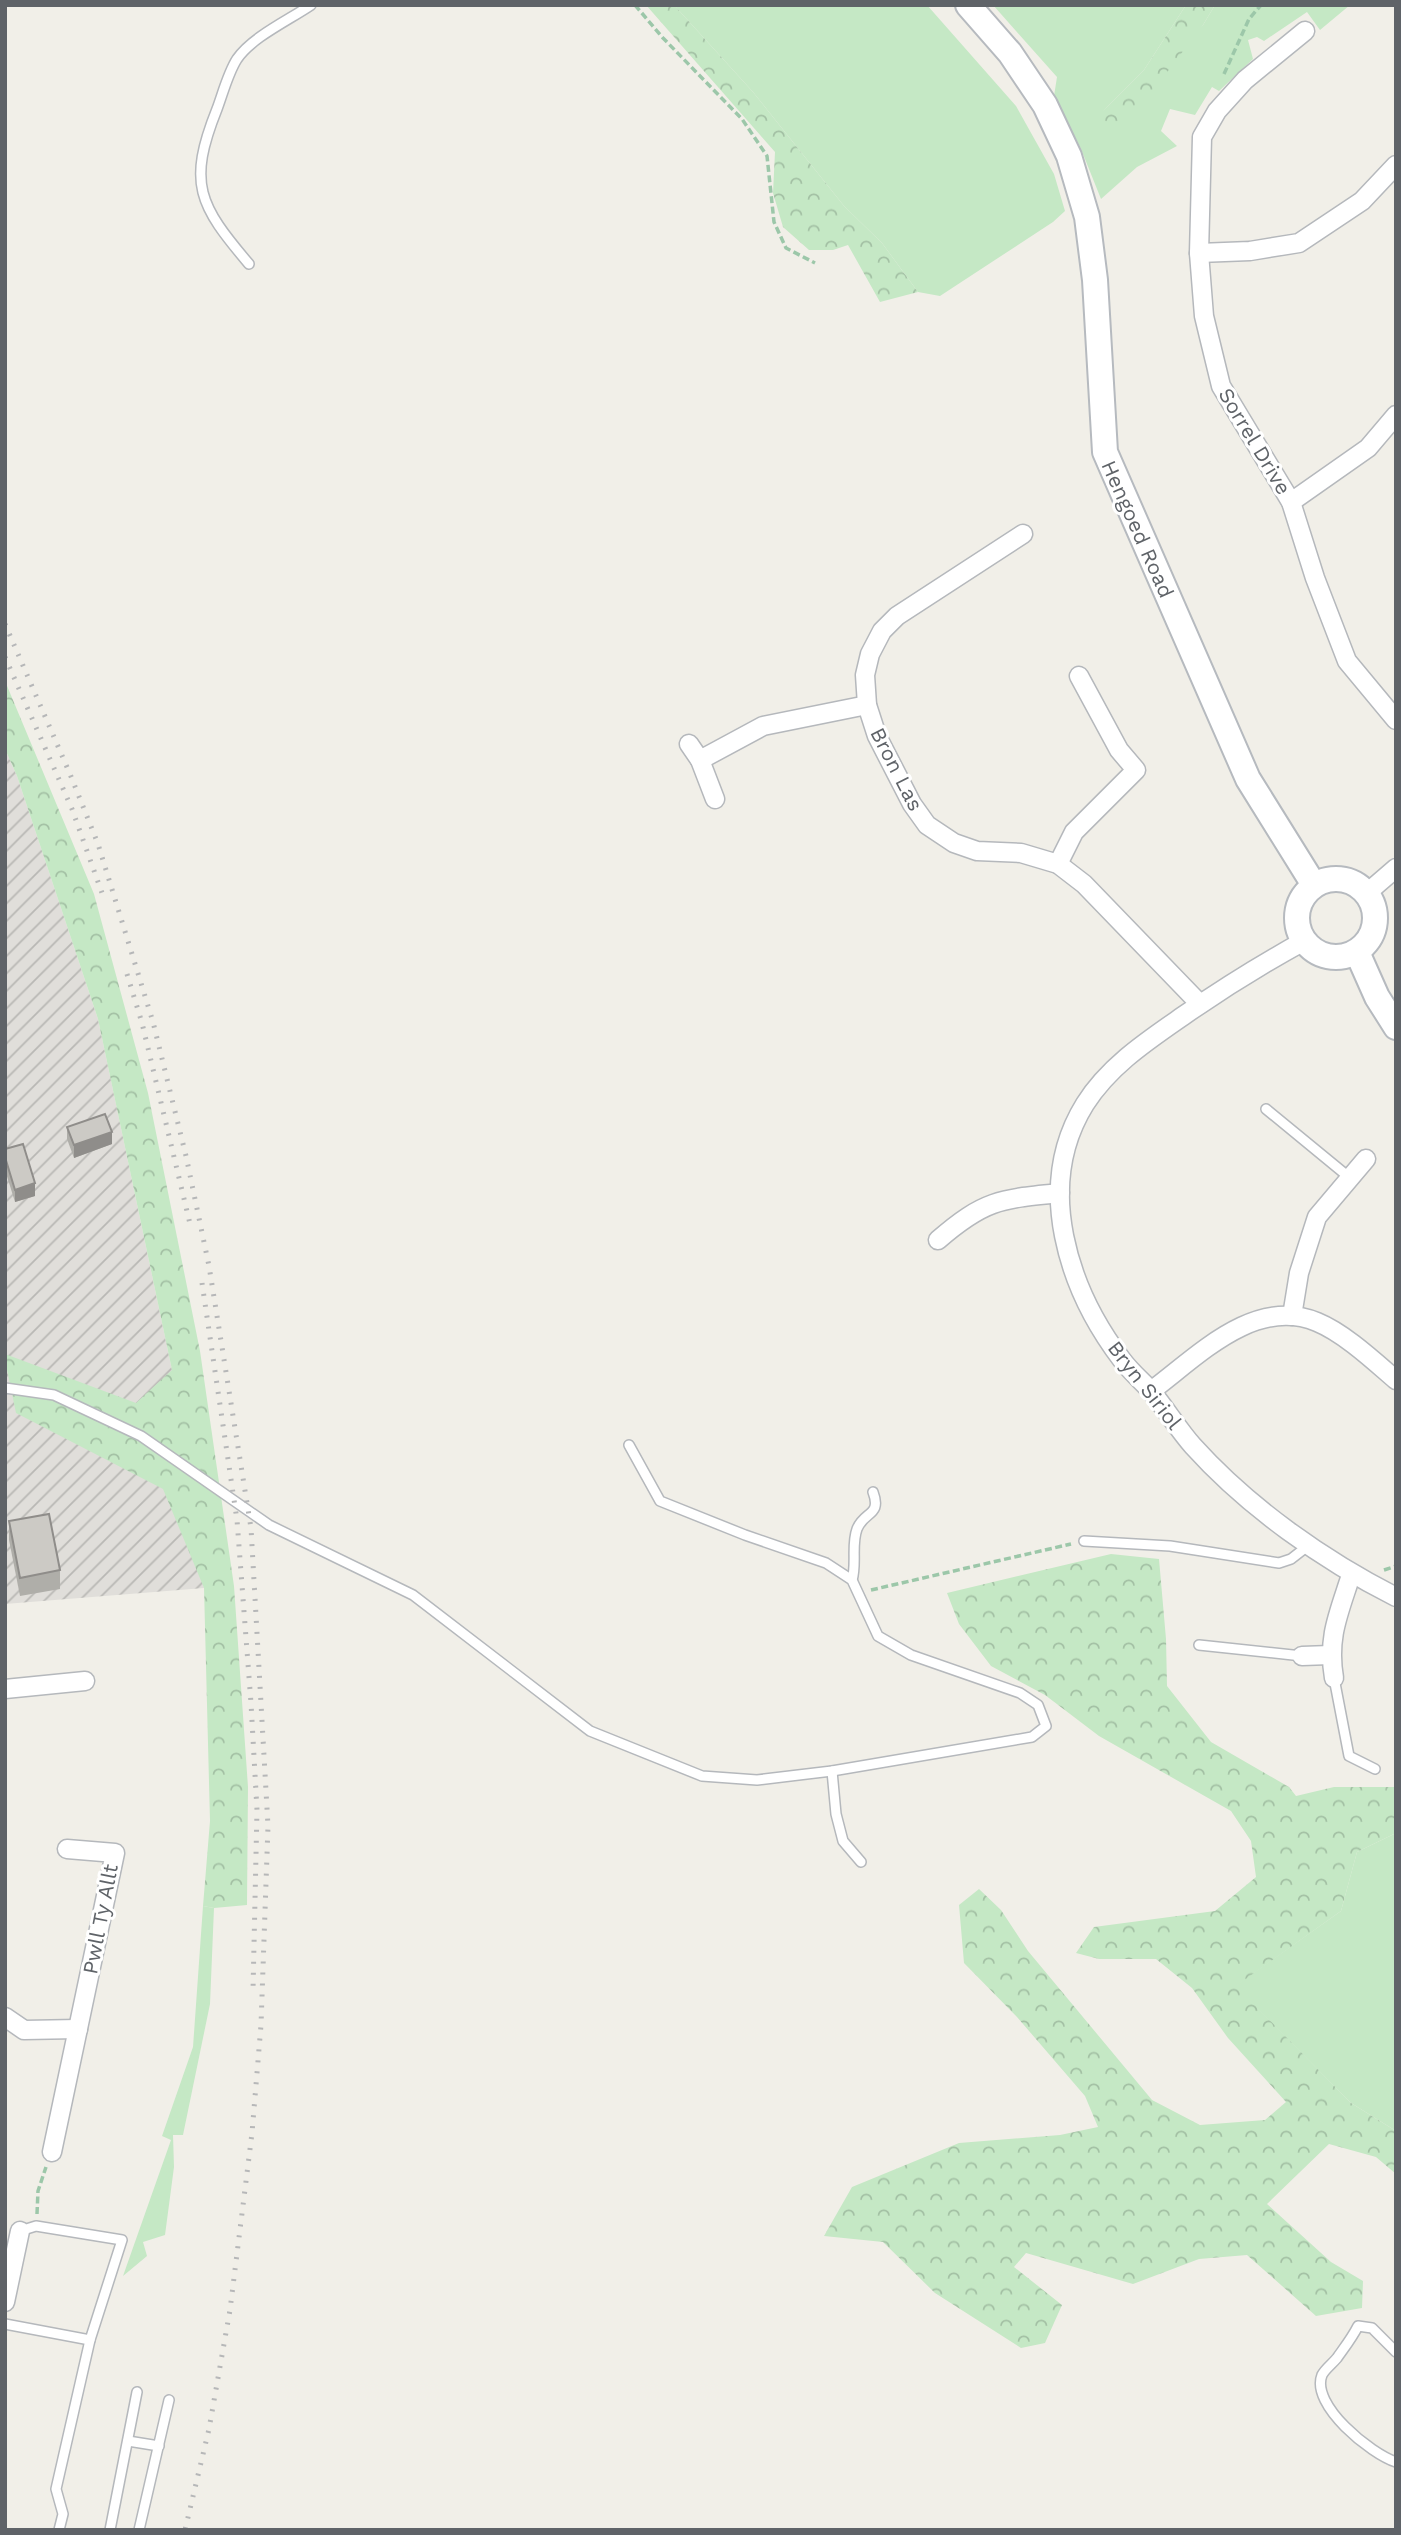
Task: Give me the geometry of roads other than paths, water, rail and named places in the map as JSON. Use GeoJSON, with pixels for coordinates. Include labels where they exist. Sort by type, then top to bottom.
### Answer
{"type":"FeatureCollection","features":[{"type":"Feature","properties":{"kind":"street","name":"Hengoed Road"},"geometry":{"type":"LineString","coordinates":[[968,5],[1010,53],[1045,105],[1069,156],[1087,217],[1095,280],[1105,452],[1248,779],[1314,886]]}},
{"type":"Feature","properties":{"kind":"street","name":"Sorrel Drive"},"geometry":{"type":"LineString","coordinates":[[1305,31],[1245,80],[1217,111],[1202,137],[1199,253],[1204,316],[1221,386],[1291,502],[1315,578],[1347,662],[1396,720]]}},
{"type":"Feature","properties":{"kind":"street"},"geometry":{"type":"LineString","coordinates":[[1199,253],[1250,251],[1299,243],[1363,201],[1396,165]]}},
{"type":"Feature","properties":{"kind":"street"},"geometry":{"type":"LineString","coordinates":[[1291,502],[1368,448],[1396,415]]}},
{"type":"Feature","properties":{"kind":"street","name":"Bron Las"},"geometry":{"type":"LineString","coordinates":[[1023,534],[897,615],[881,632],[870,654],[865,675],[867,705],[877,736],[912,804],[927,825],[954,843],[977,851],[1021,853],[1058,864],[1084,884],[1200,1004]]}},
{"type":"Feature","properties":{"kind":"street"},"geometry":{"type":"LineString","coordinates":[[1058,864],[1074,832],[1136,770],[1119,750],[1079,676]]}},
{"type":"Feature","properties":{"kind":"street"},"geometry":{"type":"LineString","coordinates":[[699,760],[763,726],[867,705]]}},
{"type":"Feature","properties":{"kind":"street"},"geometry":{"type":"LineString","coordinates":[[689,744],[699,760],[715,799]]}},
{"type":"Feature","properties":{"kind":"street"},"geometry":{"type":"LineString","coordinates":[[1367,893],[1396,868]]}},
{"type":"Feature","properties":{"kind":"street"},"geometry":{"type":"LineString","coordinates":[[1336,878],[1358,885],[1367,893],[1374,905],[1376,918],[1367,943],[1357,951],[1346,956],[1322,955],[1304,941],[1298,930],[1299,905],[1305,894],[1314,886],[1324,880],[1336,878]]}},
{"type":"Feature","properties":{"kind":"street","name":"Bryn Siriol"},"geometry":{"type":"LineString","coordinates":[[1304,941],[1249,971],[1146,1041],[1110,1071],[1085,1104],[1064,1152],[1060,1193],[1065,1244],[1090,1308],[1122,1361],[1151,1391],[1193,1446],[1262,1511],[1351,1575],[1396,1597]]}},
{"type":"Feature","properties":{"kind":"street"},"geometry":{"type":"LineString","coordinates":[[1357,951],[1377,997],[1396,1027]]}},
{"type":"Feature","properties":{"kind":"street"},"geometry":{"type":"LineString","coordinates":[[1292,1316],[1299,1273],[1317,1217],[1366,1159]]}},
{"type":"Feature","properties":{"kind":"street"},"geometry":{"type":"LineString","coordinates":[[938,1240],[965,1216],[986,1206],[1009,1198],[1060,1193]]}},
{"type":"Feature","properties":{"kind":"street"},"geometry":{"type":"LineString","coordinates":[[1151,1391],[1226,1334],[1260,1318],[1292,1316],[1318,1322],[1362,1350],[1396,1380]]}},
{"type":"Feature","properties":{"kind":"street"},"geometry":{"type":"LineString","coordinates":[[1334,1678],[1330,1655],[1331,1641],[1351,1575]]}},
{"type":"Feature","properties":{"kind":"street"},"geometry":{"type":"LineString","coordinates":[[1302,1656],[1330,1655]]}},
{"type":"Feature","properties":{"kind":"street"},"geometry":{"type":"LineString","coordinates":[[5,1689],[85,1681]]}},
{"type":"Feature","properties":{"kind":"street","name":"Pwll Ty Allt"},"geometry":{"type":"LineString","coordinates":[[52,2152],[115,1853],[67,1849]]}},
{"type":"Feature","properties":{"kind":"street"},"geometry":{"type":"LineString","coordinates":[[5,2017],[24,2030],[78,2029]]}},
{"type":"Feature","properties":{"kind":"street"},"geometry":{"type":"LineString","coordinates":[[5,2302],[20,2231]]}},
{"type":"Feature","properties":{"kind":"lane"},"geometry":{"type":"LineString","coordinates":[[249,264],[212,217],[203,195],[200,174],[202,152],[237,59],[251,44],[311,5]]}},
{"type":"Feature","properties":{"kind":"lane"},"geometry":{"type":"LineString","coordinates":[[1266,1109],[1350,1178]]}},
{"type":"Feature","properties":{"kind":"lane"},"geometry":{"type":"LineString","coordinates":[[5,1388],[54,1395],[141,1436],[269,1525],[413,1595],[590,1731],[702,1776],[757,1780],[832,1772],[1032,1737],[1046,1726],[1038,1705],[1020,1693],[911,1655],[878,1636],[852,1580],[855,1534],[860,1524],[876,1508],[873,1492]]}},
{"type":"Feature","properties":{"kind":"lane"},"geometry":{"type":"LineString","coordinates":[[629,1445],[660,1501],[745,1535],[826,1563],[852,1580]]}},
{"type":"Feature","properties":{"kind":"lane"},"geometry":{"type":"LineString","coordinates":[[1084,1541],[1170,1546],[1279,1563],[1291,1559],[1309,1545]]}},
{"type":"Feature","properties":{"kind":"lane"},"geometry":{"type":"LineString","coordinates":[[1199,1645],[1302,1656]]}},
{"type":"Feature","properties":{"kind":"lane"},"geometry":{"type":"LineString","coordinates":[[1334,1678],[1349,1756],[1375,1769]]}},
{"type":"Feature","properties":{"kind":"lane"},"geometry":{"type":"LineString","coordinates":[[832,1772],[836,1814],[843,1841],[861,1863]]}},
{"type":"Feature","properties":{"kind":"lane"},"geometry":{"type":"LineString","coordinates":[[20,2231],[39,2226],[122,2240],[90,2340],[56,2489],[63,2514],[59,2530]]}},
{"type":"Feature","properties":{"kind":"lane"},"geometry":{"type":"LineString","coordinates":[[5,2324],[90,2340]]}},
{"type":"Feature","properties":{"kind":"lane"},"geometry":{"type":"LineString","coordinates":[[1396,2352],[1372,2328],[1358,2326],[1352,2338],[1322,2375],[1321,2390],[1326,2403],[1356,2437],[1374,2451],[1396,2462]]}},
{"type":"Feature","properties":{"kind":"lane"},"geometry":{"type":"LineString","coordinates":[[110,2530],[137,2392]]}},
{"type":"Feature","properties":{"kind":"lane"},"geometry":{"type":"LineString","coordinates":[[139,2530],[169,2400]]}},
{"type":"Feature","properties":{"kind":"lane"},"geometry":{"type":"LineString","coordinates":[[128,2441],[159,2446]]}},
{"type":"Feature","properties":{"kind":"railway"},"geometry":{"type":"LineString","coordinates":[[5,624],[98,844],[153,1022],[186,1156],[209,1266],[251,1528],[268,1826],[261,2025],[252,2133],[230,2310],[209,2429],[185,2530]]}},
{"type":"Feature","properties":{"kind":"railway"},"geometry":{"type":"LineString","coordinates":[[5,657],[72,809],[102,893]]}},
{"type":"Feature","properties":{"kind":"railway"},"geometry":{"type":"LineString","coordinates":[[127,974],[142,1023],[191,1228]]}},
{"type":"Feature","properties":{"kind":"railway"},"geometry":{"type":"LineString","coordinates":[[202,1283],[237,1520],[251,1703],[257,1810],[253,1990]]}}]}
